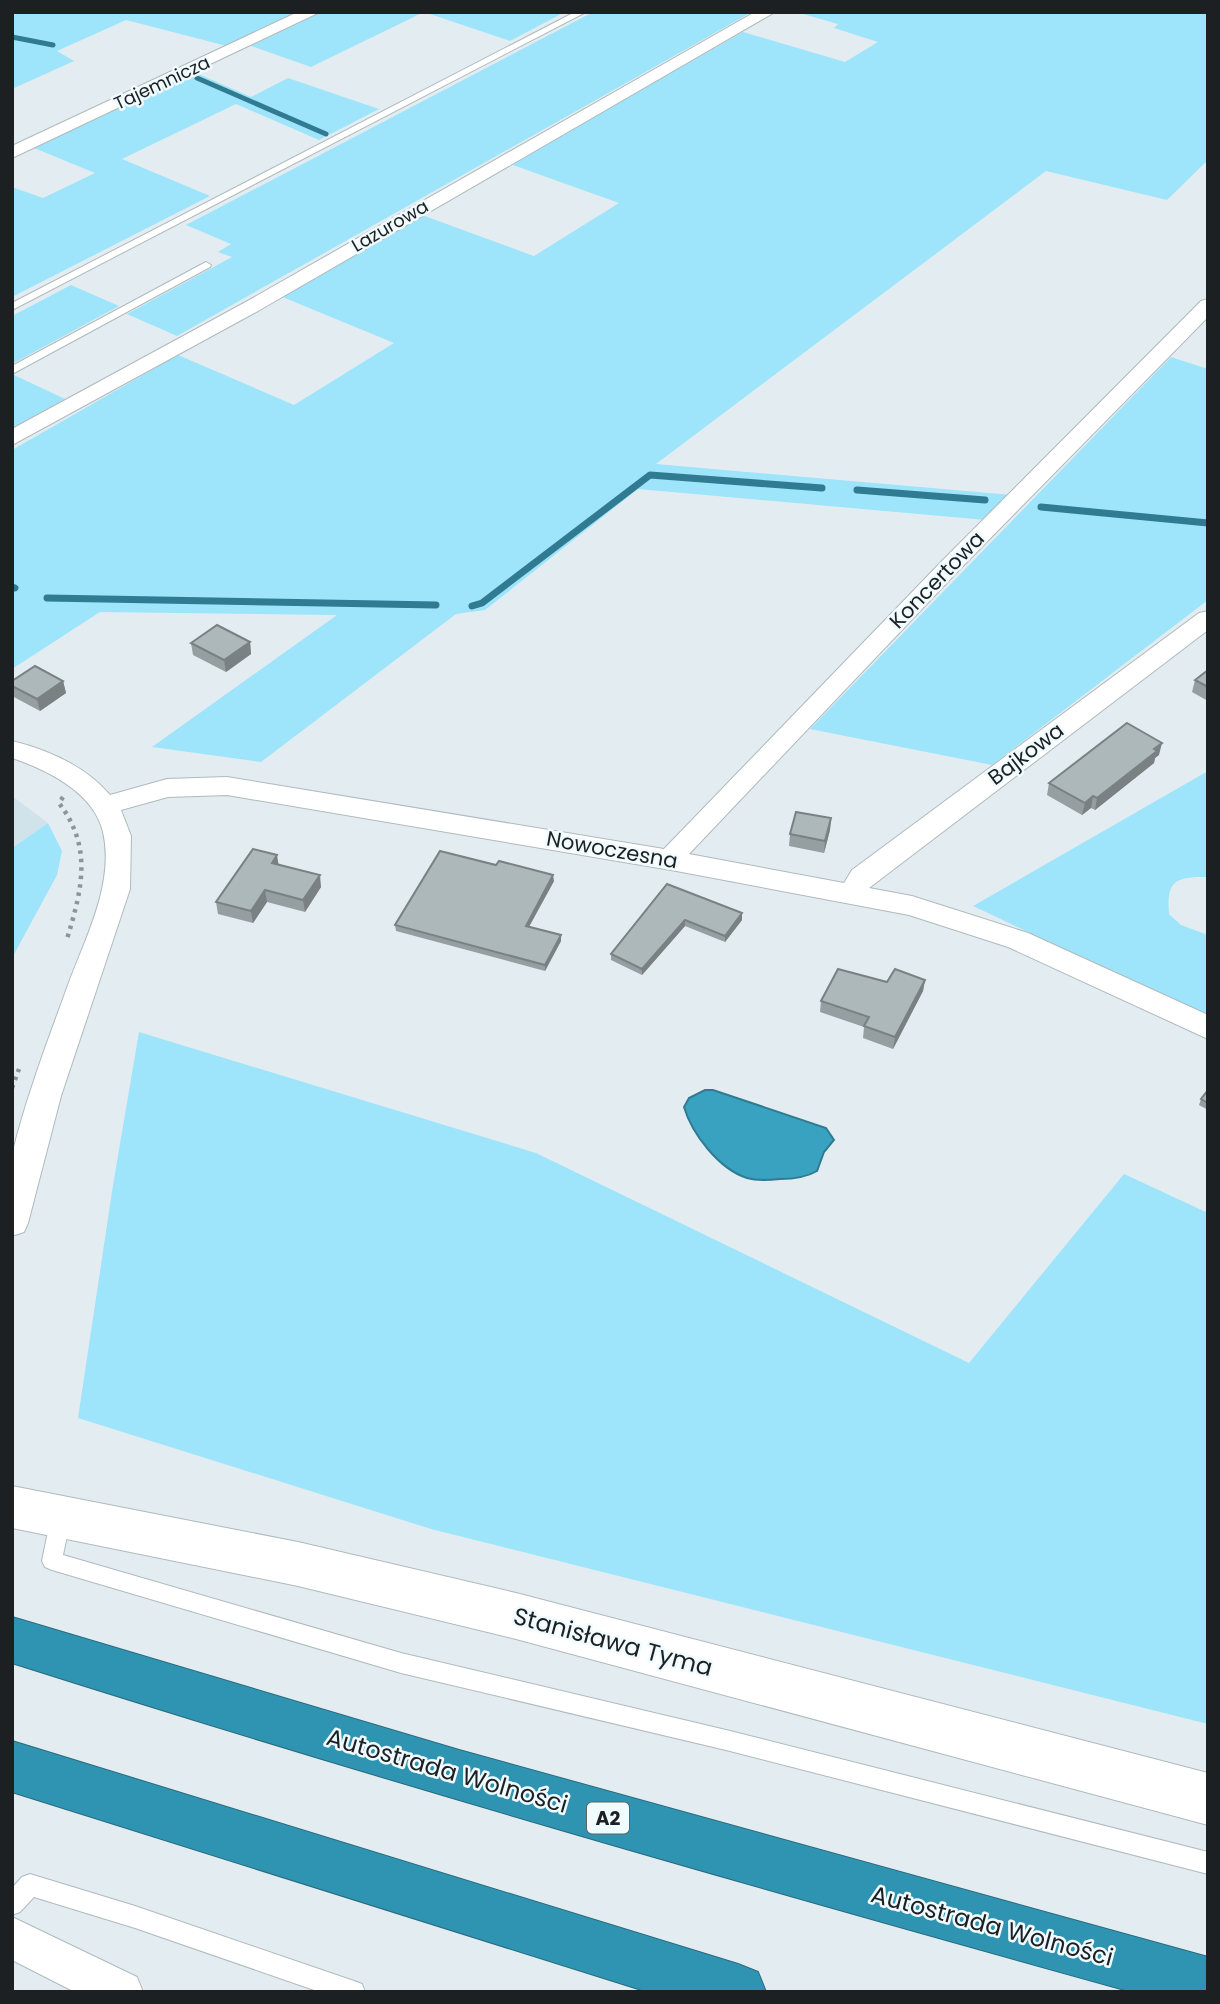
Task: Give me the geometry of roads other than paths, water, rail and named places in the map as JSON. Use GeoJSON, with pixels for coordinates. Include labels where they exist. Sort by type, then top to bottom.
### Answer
{"type":"FeatureCollection","features":[{"type":"Feature","properties":{"kind":"highway","name":"Autostrada Wolności"},"geometry":{"type":"LineString","coordinates":[[12,1640],[227,1707],[762,1863],[1208,1985]]}},
{"type":"Feature","properties":{"kind":"highway"},"geometry":{"type":"LineString","coordinates":[[12,1766],[738,1992]]}},
{"type":"Feature","properties":{"kind":"street","name":"Tajemnicza"},"geometry":{"type":"LineString","coordinates":[[12,153],[312,12]]}},
{"type":"Feature","properties":{"kind":"street","name":"Lazurowa"},"geometry":{"type":"LineString","coordinates":[[12,438],[251,307],[767,12]]}},
{"type":"Feature","properties":{"kind":"street","name":"Koncertowa"},"geometry":{"type":"LineString","coordinates":[[671,860],[678,849],[831,689],[1208,305]]}},
{"type":"Feature","properties":{"kind":"street","name":"Bajkowa"},"geometry":{"type":"LineString","coordinates":[[850,895],[862,877],[1208,618]]}},
{"type":"Feature","properties":{"kind":"street"},"geometry":{"type":"LineString","coordinates":[[12,749],[66,771],[92,792],[104,806],[116,830],[118,862],[116,889],[44,1095],[24,1165],[12,1223]]}},
{"type":"Feature","properties":{"kind":"street","name":"Nowoczesna"},"geometry":{"type":"LineString","coordinates":[[104,806],[167,788],[227,786],[671,860],[912,906],[1018,940],[1208,1028]]}},
{"type":"Feature","properties":{"kind":"street","name":"Stanisława Tyma"},"geometry":{"type":"LineString","coordinates":[[12,1507],[298,1564],[516,1616],[1208,1799]]}},
{"type":"Feature","properties":{"kind":"street"},"geometry":{"type":"LineString","coordinates":[[12,1938],[122,1992]]}},
{"type":"Feature","properties":{"kind":"lane"},"geometry":{"type":"LineString","coordinates":[[12,307],[582,12]]}},
{"type":"Feature","properties":{"kind":"lane"},"geometry":{"type":"LineString","coordinates":[[12,372],[206,265]]}},
{"type":"Feature","properties":{"kind":"lane"},"geometry":{"type":"LineString","coordinates":[[61,1517],[52,1561],[65,1565],[401,1663],[726,1740],[1208,1863]]}},
{"type":"Feature","properties":{"kind":"lane"},"geometry":{"type":"LineString","coordinates":[[12,1903],[30,1885],[135,1917],[354,1992]]}},
{"type":"Feature","properties":{"kind":"waterway"},"geometry":{"type":"LineString","coordinates":[[12,37],[53,45]]}},
{"type":"Feature","properties":{"kind":"waterway"},"geometry":{"type":"LineString","coordinates":[[197,78],[326,134]]}},
{"type":"Feature","properties":{"kind":"waterway"},"geometry":{"type":"LineString","coordinates":[[472,606],[482,603],[650,475],[822,488]]}},
{"type":"Feature","properties":{"kind":"waterway"},"geometry":{"type":"LineString","coordinates":[[857,490],[985,500]]}},
{"type":"Feature","properties":{"kind":"waterway"},"geometry":{"type":"LineString","coordinates":[[1041,507],[1208,523]]}},
{"type":"Feature","properties":{"kind":"waterway"},"geometry":{"type":"LineString","coordinates":[[47,598],[436,605]]}}]}
